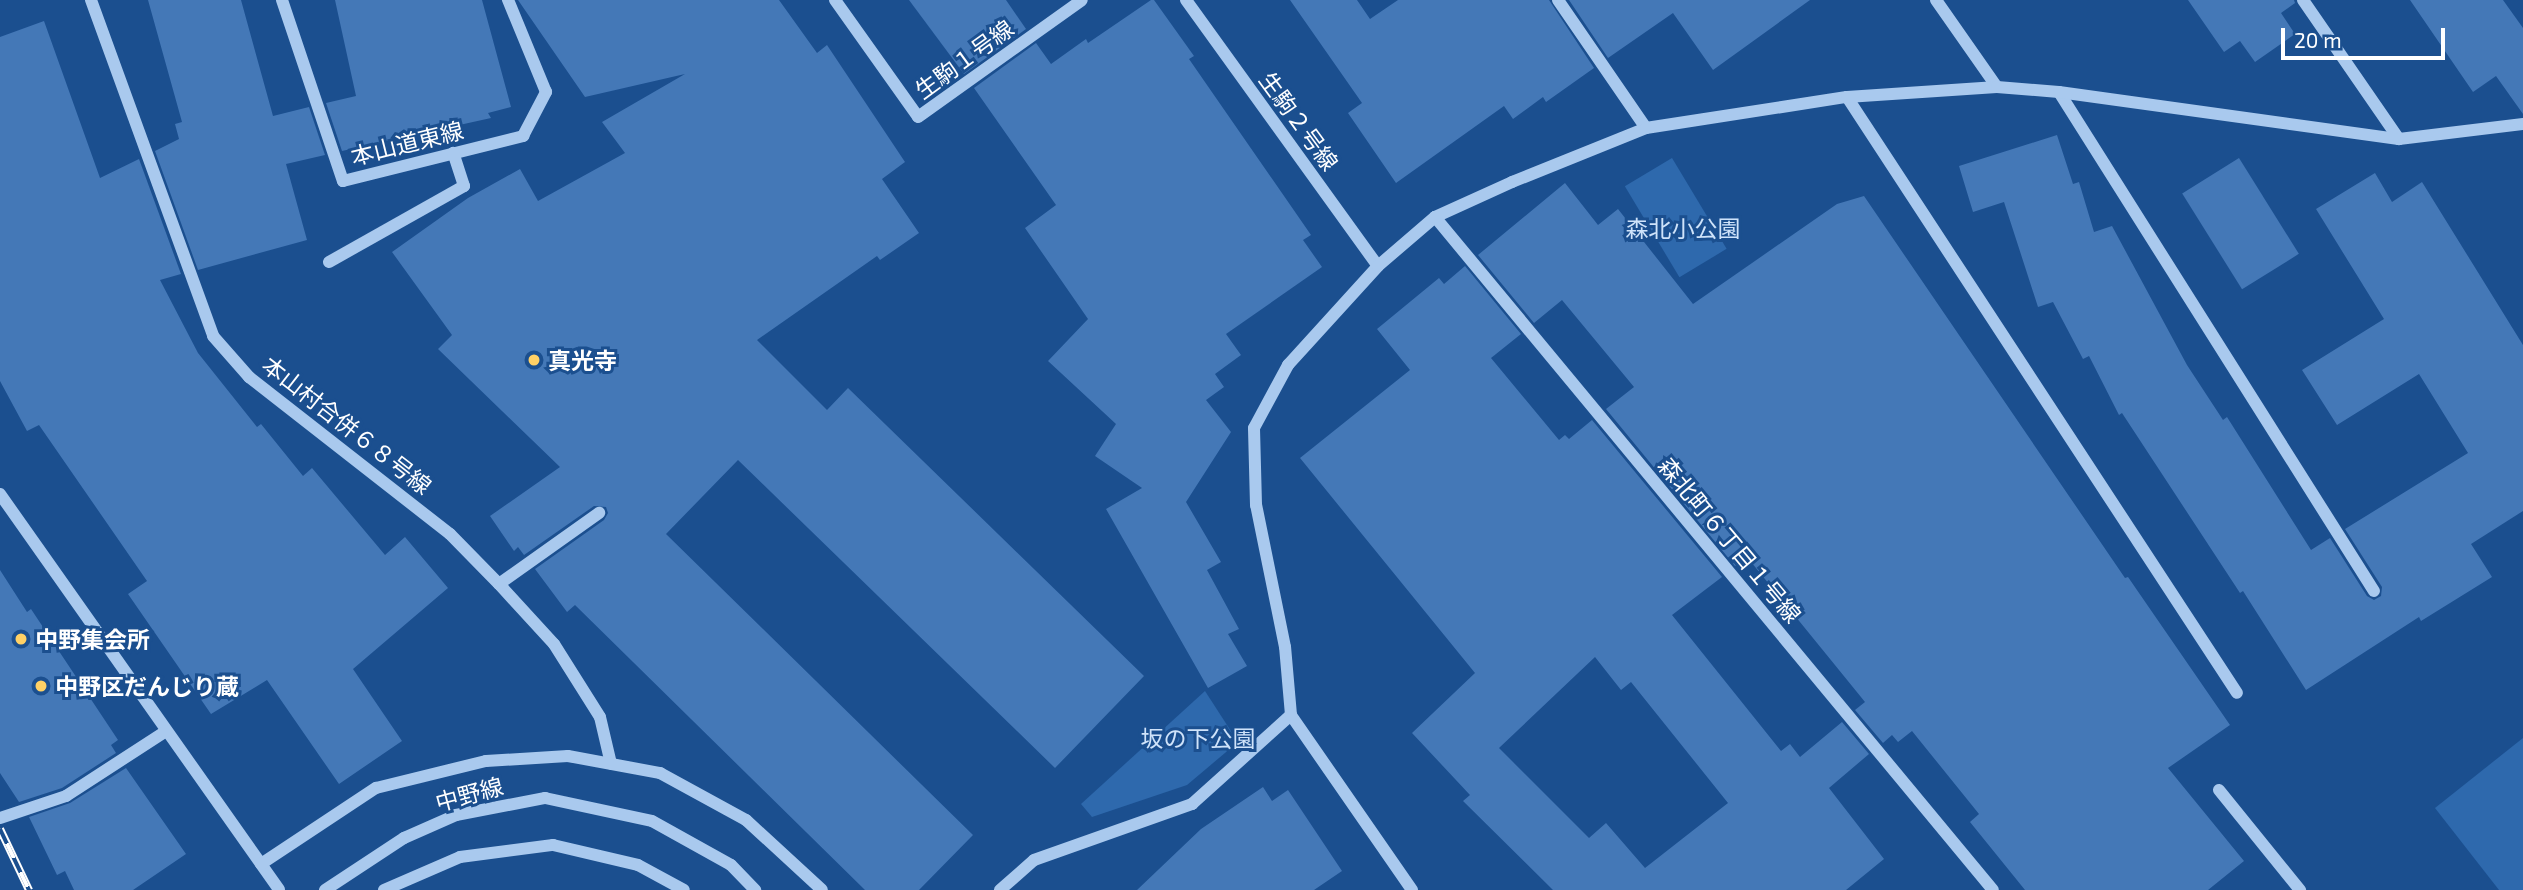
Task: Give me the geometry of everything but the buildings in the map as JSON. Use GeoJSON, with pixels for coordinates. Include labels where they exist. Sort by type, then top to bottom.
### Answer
{"type":"FeatureCollection","features":[{"type":"Feature","properties":{"kind":"street","name":"本山村合併６８号線"},"geometry":{"type":"LineString","coordinates":[[91,0],[213,336],[249,377],[450,534],[499,584],[554,644],[600,717],[611,764]]}},
{"type":"Feature","properties":{"kind":"street","name":"本山道東線"},"geometry":{"type":"LineString","coordinates":[[282,0],[343,181],[523,136],[546,92],[508,0]]}},
{"type":"Feature","properties":{"kind":"street","name":"生駒１号線"},"geometry":{"type":"LineString","coordinates":[[835,0],[918,117],[1082,0]]}},
{"type":"Feature","properties":{"kind":"street","name":"生駒２号線"},"geometry":{"type":"LineString","coordinates":[[1186,0],[1378,266]]}},
{"type":"Feature","properties":{"kind":"street"},"geometry":{"type":"LineString","coordinates":[[1558,0],[1647,128]]}},
{"type":"Feature","properties":{"kind":"street"},"geometry":{"type":"LineString","coordinates":[[1936,0],[1997,87]]}},
{"type":"Feature","properties":{"kind":"street"},"geometry":{"type":"LineString","coordinates":[[2303,0],[2399,139]]}},
{"type":"Feature","properties":{"kind":"street"},"geometry":{"type":"LineString","coordinates":[[1412,890],[1291,715],[1285,647],[1256,505],[1254,428],[1288,365],[1378,266],[1435,217],[1512,182],[1647,128],[1847,97],[1997,87],[2059,92],[2399,139],[2523,124]]}},
{"type":"Feature","properties":{"kind":"street"},"geometry":{"type":"LineString","coordinates":[[2059,92],[2374,591]]}},
{"type":"Feature","properties":{"kind":"street"},"geometry":{"type":"LineString","coordinates":[[1847,97],[2237,693]]}},
{"type":"Feature","properties":{"kind":"street"},"geometry":{"type":"LineString","coordinates":[[329,262],[464,186],[453,153]]}},
{"type":"Feature","properties":{"kind":"street","name":"森北町６丁目１号線"},"geometry":{"type":"LineString","coordinates":[[1435,217],[1993,890]]}},
{"type":"Feature","properties":{"kind":"street"},"geometry":{"type":"LineString","coordinates":[[0,494],[279,890]]}},
{"type":"Feature","properties":{"kind":"street"},"geometry":{"type":"LineString","coordinates":[[499,584],[599,513]]}},
{"type":"Feature","properties":{"kind":"street"},"geometry":{"type":"LineString","coordinates":[[1000,890],[1034,860],[1192,804],[1291,715]]}},
{"type":"Feature","properties":{"kind":"street"},"geometry":{"type":"LineString","coordinates":[[0,818],[66,796],[166,731]]}},
{"type":"Feature","properties":{"kind":"street"},"geometry":{"type":"LineString","coordinates":[[261,864],[376,788],[485,761],[568,757],[660,773],[746,820],[822,890]]}},
{"type":"Feature","properties":{"kind":"street"},"geometry":{"type":"LineString","coordinates":[[2219,790],[2300,890]]}},
{"type":"Feature","properties":{"kind":"street","name":"中野線"},"geometry":{"type":"LineString","coordinates":[[325,890],[404,838],[456,815],[545,798],[652,821],[731,865],[755,890]]}},
{"type":"Feature","properties":{"kind":"street"},"geometry":{"type":"LineString","coordinates":[[384,890],[460,857],[553,845],[638,864],[684,890]]}},
{"type":"Feature","properties":{"kind":"green space","name":"森北小公園"},"geometry":{"type":"Polygon","coordinates":[[[1672,158],[1727,249],[1679,277],[1625,186],[1672,158]]]}},
{"type":"Feature","properties":{"kind":"green space","name":"坂の下公園"},"geometry":{"type":"Polygon","coordinates":[[[1205,691],[1238,742],[1187,785],[1092,817],[1081,804],[1205,691]]]}},
{"type":"Feature","properties":{"kind":"green space"},"geometry":{"type":"Polygon","coordinates":[[[2523,738],[2523,890],[2499,890],[2435,808],[2523,738]]]}},
{"type":"Feature","properties":{"kind":"railway"},"geometry":{"type":"LineString","coordinates":[[0,829],[29,890]]}},
{"type":"Feature","properties":{"kind":"place","name":"真光寺"},"geometry":{"type":"Point","coordinates":[534,360]}},
{"type":"Feature","properties":{"kind":"place","name":"中野集会所"},"geometry":{"type":"Point","coordinates":[21,639]}},
{"type":"Feature","properties":{"kind":"place","name":"中野区だんじり蔵"},"geometry":{"type":"Point","coordinates":[41,686]}}]}
